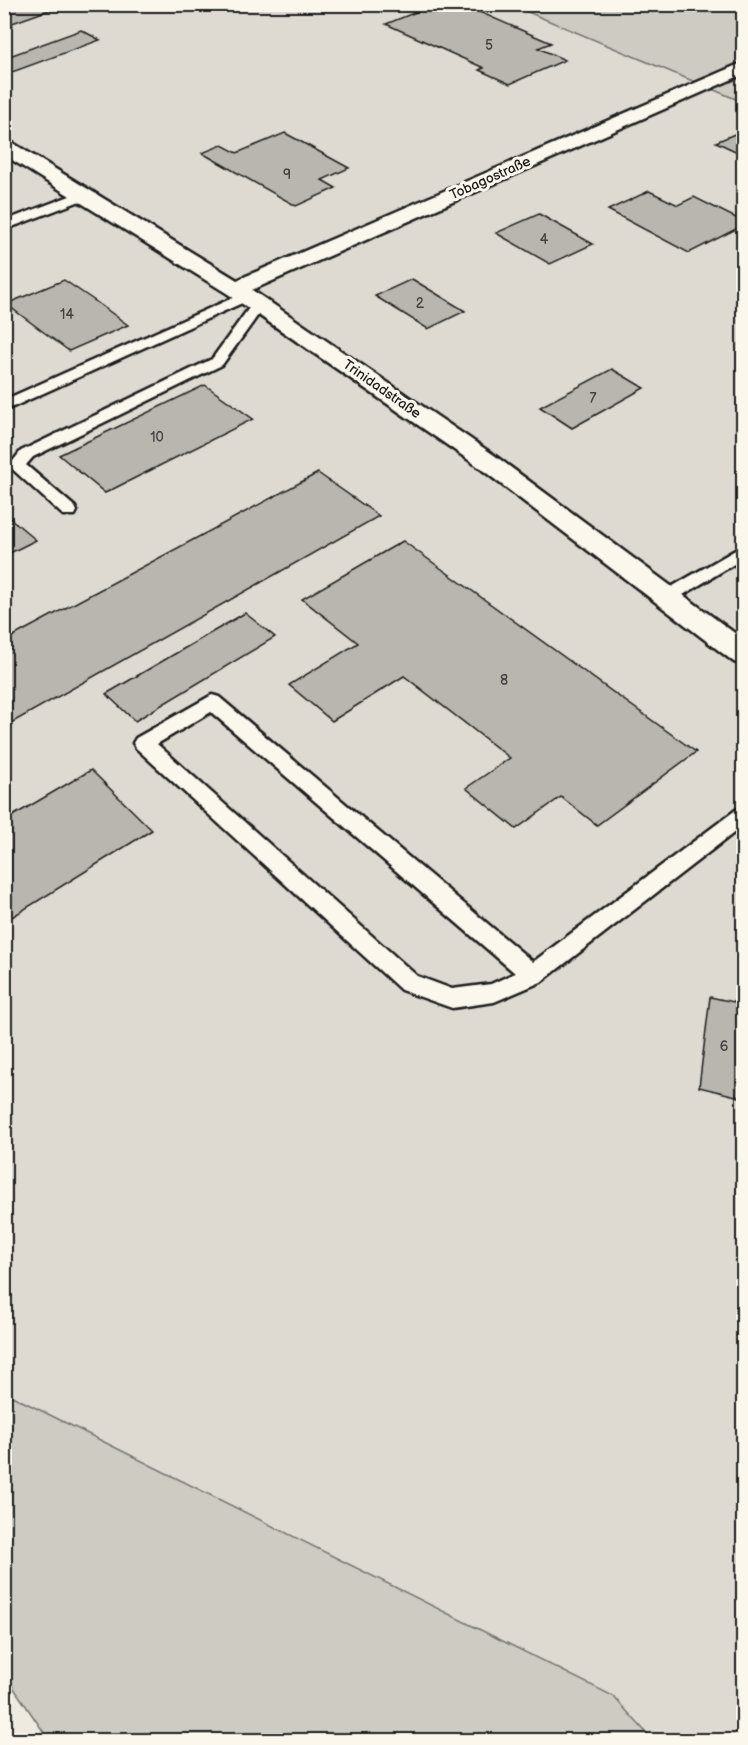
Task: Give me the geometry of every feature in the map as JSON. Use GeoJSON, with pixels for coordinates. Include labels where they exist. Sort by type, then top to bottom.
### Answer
{"type":"FeatureCollection","features":[{"type":"Feature","properties":{"kind":"street","name":"Tobagostraße"},"geometry":{"type":"LineString","coordinates":[[247,296],[744,67]]}},
{"type":"Feature","properties":{"kind":"street","name":"Trinidadstraße"},"geometry":{"type":"LineString","coordinates":[[4,146],[247,296],[485,460],[744,655]]}},
{"type":"Feature","properties":{"kind":"lane"},"geometry":{"type":"LineString","coordinates":[[4,226],[83,195]]}},
{"type":"Feature","properties":{"kind":"lane"},"geometry":{"type":"LineString","coordinates":[[4,406],[247,296]]}},
{"type":"Feature","properties":{"kind":"lane"},"geometry":{"type":"LineString","coordinates":[[69,511],[17,466],[27,454],[217,362],[247,296]]}},
{"type":"Feature","properties":{"kind":"lane"},"geometry":{"type":"LineString","coordinates":[[667,597],[744,550]]}},
{"type":"Feature","properties":{"kind":"lane"},"geometry":{"type":"LineString","coordinates":[[532,975],[212,702],[143,743],[409,983],[452,999],[494,993],[532,975],[744,814]]}},
{"type":"Feature","properties":{"kind":"shaded area"},"geometry":{"type":"Polygon","coordinates":[[[4,5],[743,5],[743,1740],[653,1740],[613,1696],[5,1392],[4,5]]]}},
{"type":"Feature","properties":{"kind":"shaded area"},"geometry":{"type":"Polygon","coordinates":[[[511,5],[743,5],[743,102],[511,5]]]}},
{"type":"Feature","properties":{"kind":"shaded area"},"geometry":{"type":"Polygon","coordinates":[[[4,1392],[613,1696],[653,1740],[49,1740],[5,1675],[4,1392]]]}},
{"type":"Feature","properties":{"kind":"building"},"geometry":{"type":"Polygon","coordinates":[[[4,4],[66,4],[4,26],[4,4]]]}},
{"type":"Feature","properties":{"kind":"building"},"geometry":{"type":"Polygon","coordinates":[[[436,4],[461,4],[551,43],[538,48],[565,60],[510,84],[479,70],[484,68],[386,24],[436,4]]]}},
{"type":"Feature","properties":{"kind":"building"},"geometry":{"type":"Polygon","coordinates":[[[81,30],[100,40],[4,75],[4,58],[81,30]]]}},
{"type":"Feature","properties":{"kind":"building"},"geometry":{"type":"Polygon","coordinates":[[[744,130],[744,155],[716,142],[744,130]]]}},
{"type":"Feature","properties":{"kind":"building"},"geometry":{"type":"Polygon","coordinates":[[[285,133],[349,168],[322,180],[336,188],[296,206],[202,153],[222,145],[237,153],[285,133]]]}},
{"type":"Feature","properties":{"kind":"building"},"geometry":{"type":"Polygon","coordinates":[[[649,191],[678,205],[694,197],[744,222],[744,225],[689,253],[608,210],[649,191]]]}},
{"type":"Feature","properties":{"kind":"building"},"geometry":{"type":"Polygon","coordinates":[[[539,214],[593,244],[550,264],[496,233],[539,214]]]}},
{"type":"Feature","properties":{"kind":"building"},"geometry":{"type":"Polygon","coordinates":[[[412,279],[465,311],[428,329],[375,296],[412,279]]]}},
{"type":"Feature","properties":{"kind":"building"},"geometry":{"type":"Polygon","coordinates":[[[64,280],[128,325],[69,351],[6,304],[64,280]]]}},
{"type":"Feature","properties":{"kind":"building"},"geometry":{"type":"Polygon","coordinates":[[[612,369],[644,388],[572,428],[540,407],[612,369]]]}},
{"type":"Feature","properties":{"kind":"building"},"geometry":{"type":"Polygon","coordinates":[[[205,385],[253,419],[105,493],[59,455],[205,385]]]}},
{"type":"Feature","properties":{"kind":"building"},"geometry":{"type":"Polygon","coordinates":[[[318,473],[379,516],[4,727],[4,641],[318,473]]]}},
{"type":"Feature","properties":{"kind":"building"},"geometry":{"type":"Polygon","coordinates":[[[4,513],[36,540],[4,556],[4,513]]]}},
{"type":"Feature","properties":{"kind":"building"},"geometry":{"type":"Polygon","coordinates":[[[403,541],[696,752],[597,825],[561,797],[516,829],[466,788],[510,758],[404,676],[332,721],[289,685],[358,643],[302,599],[403,541]]]}},
{"type":"Feature","properties":{"kind":"building"},"geometry":{"type":"Polygon","coordinates":[[[245,613],[275,637],[135,721],[106,694],[245,613]]]}},
{"type":"Feature","properties":{"kind":"building"},"geometry":{"type":"Polygon","coordinates":[[[91,770],[152,830],[4,922],[4,821],[91,770]]]}},
{"type":"Feature","properties":{"kind":"building"},"geometry":{"type":"Polygon","coordinates":[[[710,997],[744,1004],[744,1098],[699,1087],[710,997]]]}}]}
